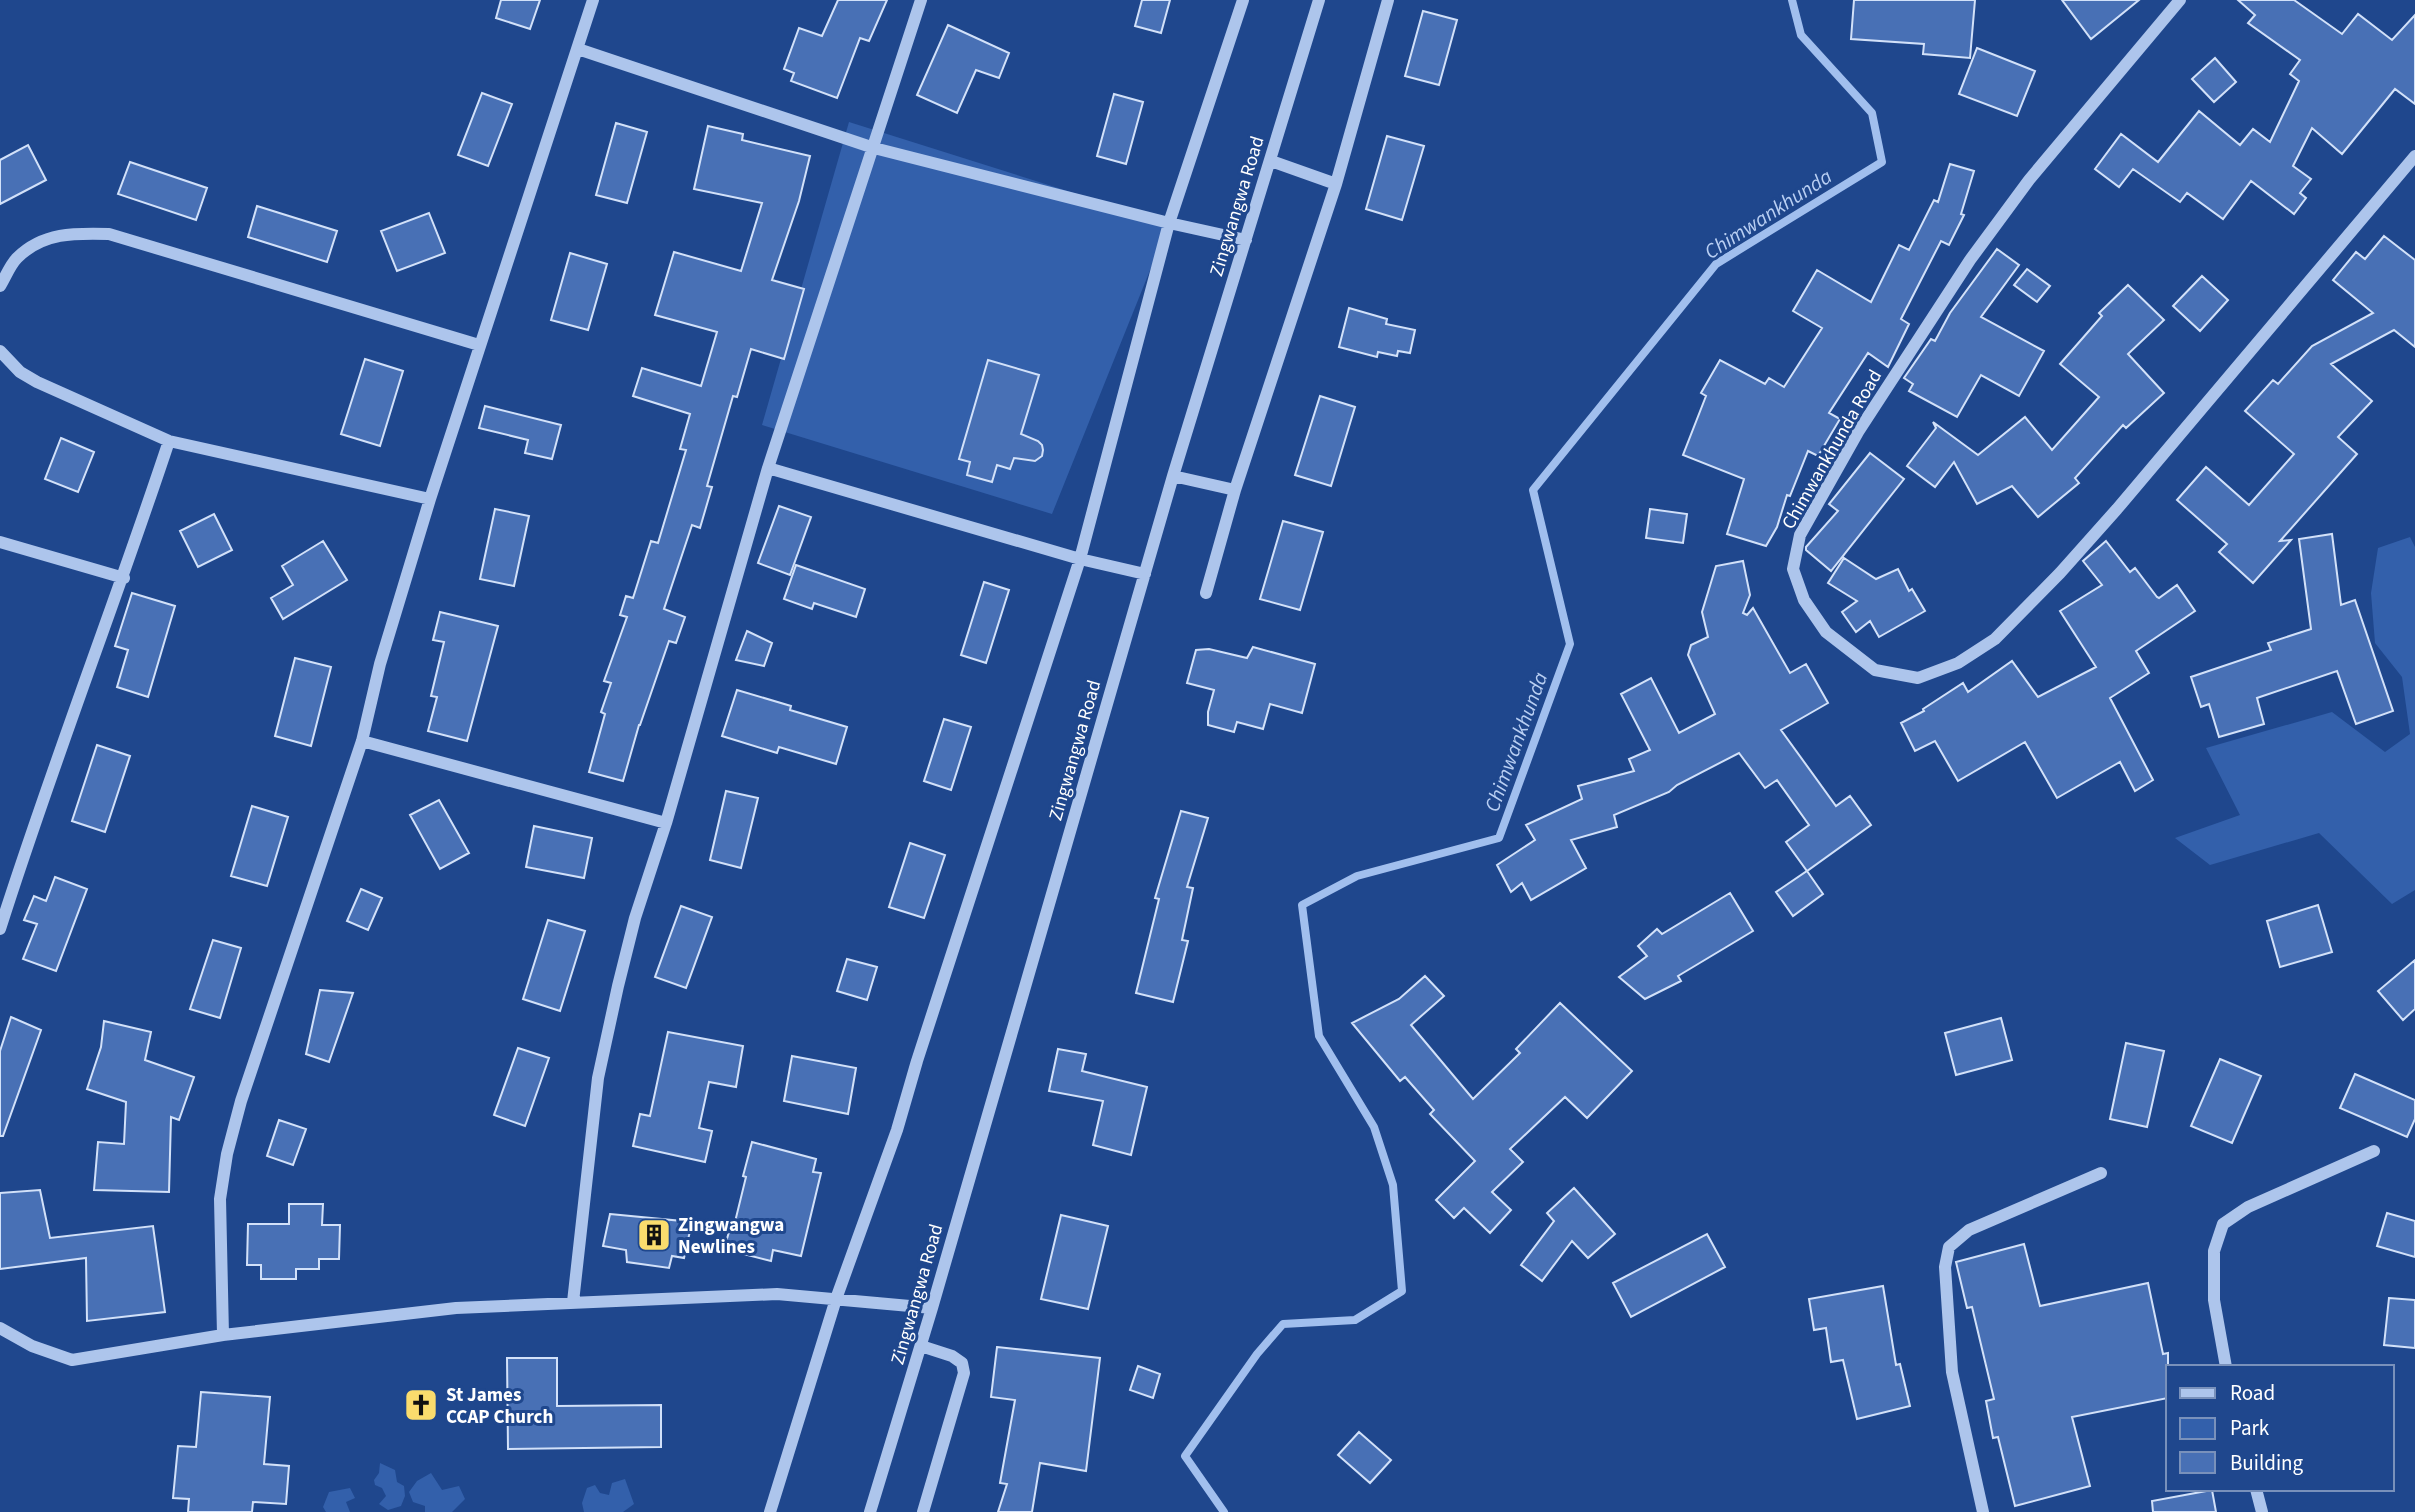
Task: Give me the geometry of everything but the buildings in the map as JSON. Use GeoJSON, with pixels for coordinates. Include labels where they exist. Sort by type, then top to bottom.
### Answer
{"type":"FeatureCollection","features":[{"type":"Feature","properties":{"kind":"street"},"geometry":{"type":"LineString","coordinates":[[223,1335],[220,1199],[227,1154],[241,1101],[362,741],[380,664],[430,499],[593,0]]}},
{"type":"Feature","properties":{"kind":"street"},"geometry":{"type":"LineString","coordinates":[[573,1302],[598,1078],[635,918],[666,823],[768,468],[921,0]]}},
{"type":"Feature","properties":{"kind":"street"},"geometry":{"type":"LineString","coordinates":[[770,1512],[836,1299],[897,1130],[921,1048],[1080,559],[1169,223],[1243,0]]}},
{"type":"Feature","properties":{"kind":"street","name":"Zingwangwa Road"},"geometry":{"type":"LineString","coordinates":[[870,1512],[921,1346],[1172,476],[1319,0]]}},
{"type":"Feature","properties":{"kind":"street"},"geometry":{"type":"LineString","coordinates":[[1206,593],[1235,490],[1336,184],[1388,0]]}},
{"type":"Feature","properties":{"kind":"street","name":"Chimwankhunda Road"},"geometry":{"type":"LineString","coordinates":[[2180,0],[2029,180],[1970,260],[1858,432],[1800,535],[1793,569],[1804,600],[1826,632],[1875,670],[1918,678],[1958,663],[1995,639],[2060,573],[2117,509],[2415,156]]}},
{"type":"Feature","properties":{"kind":"street"},"geometry":{"type":"LineString","coordinates":[[578,49],[874,148],[1246,240]]}},
{"type":"Feature","properties":{"kind":"street"},"geometry":{"type":"LineString","coordinates":[[1271,161],[1336,184]]}},
{"type":"Feature","properties":{"kind":"street"},"geometry":{"type":"LineString","coordinates":[[0,286],[16,259],[40,242],[71,232],[109,234],[479,345]]}},
{"type":"Feature","properties":{"kind":"street"},"geometry":{"type":"LineString","coordinates":[[0,351],[20,372],[37,382],[169,441],[430,499]]}},
{"type":"Feature","properties":{"kind":"street"},"geometry":{"type":"LineString","coordinates":[[0,929],[23,857],[124,578],[169,441]]}},
{"type":"Feature","properties":{"kind":"street"},"geometry":{"type":"LineString","coordinates":[[768,468],[1080,559],[1145,575]]}},
{"type":"Feature","properties":{"kind":"street"},"geometry":{"type":"LineString","coordinates":[[1172,476],[1235,490]]}},
{"type":"Feature","properties":{"kind":"street"},"geometry":{"type":"LineString","coordinates":[[0,542],[124,578]]}},
{"type":"Feature","properties":{"kind":"street"},"geometry":{"type":"LineString","coordinates":[[362,741],[666,823]]}},
{"type":"Feature","properties":{"kind":"street"},"geometry":{"type":"LineString","coordinates":[[2226,1365],[2214,1300],[2214,1251],[2223,1224],[2248,1207],[2374,1151]]}},
{"type":"Feature","properties":{"kind":"street"},"geometry":{"type":"LineString","coordinates":[[1983,1512],[1952,1373],[1944,1267],[1949,1247],[1969,1230],[2101,1173]]}},
{"type":"Feature","properties":{"kind":"street"},"geometry":{"type":"LineString","coordinates":[[0,1328],[32,1346],[72,1360],[317,1322],[456,1308],[778,1294],[932,1308]]}},
{"type":"Feature","properties":{"kind":"street"},"geometry":{"type":"LineString","coordinates":[[921,1346],[952,1356],[961,1363],[964,1373],[923,1512]]}},
{"type":"Feature","properties":{"kind":"street"},"geometry":{"type":"LineString","coordinates":[[2257,1491],[2262,1512]]}},
{"type":"Feature","properties":{"kind":"green space"},"geometry":{"type":"Polygon","coordinates":[[[849,122],[1169,223],[1052,514],[762,425],[849,122]]]}},
{"type":"Feature","properties":{"kind":"green space"},"geometry":{"type":"Polygon","coordinates":[[[2410,537],[2415,547],[2415,890],[2392,904],[2319,833],[2210,865],[2175,838],[2240,815],[2206,748],[2332,712],[2385,752],[2410,734],[2402,677],[2375,643],[2371,593],[2378,548],[2410,537]]]}},
{"type":"Feature","properties":{"kind":"green space"},"geometry":{"type":"Polygon","coordinates":[[[380,1463],[395,1470],[397,1482],[404,1486],[405,1496],[401,1506],[388,1510],[379,1504],[386,1496],[382,1488],[375,1485],[374,1480],[379,1473],[380,1463]]]}},
{"type":"Feature","properties":{"kind":"green space"},"geometry":{"type":"Polygon","coordinates":[[[431,1473],[442,1490],[459,1486],[465,1499],[452,1512],[425,1512],[425,1506],[413,1502],[409,1492],[417,1481],[431,1473]]]}},
{"type":"Feature","properties":{"kind":"green space"},"geometry":{"type":"Polygon","coordinates":[[[625,1479],[634,1504],[623,1512],[584,1512],[582,1503],[587,1488],[595,1485],[600,1493],[609,1495],[612,1483],[625,1479]]]}},
{"type":"Feature","properties":{"kind":"green space"},"geometry":{"type":"Polygon","coordinates":[[[350,1488],[355,1498],[346,1502],[350,1512],[326,1512],[323,1507],[329,1492],[350,1488]]]}},
{"type":"Feature","properties":{"kind":"waterway","name":"Chimwankhunda"},"geometry":{"type":"LineString","coordinates":[[1224,1512],[1185,1456],[1257,1354],[1283,1324],[1355,1320],[1402,1291],[1393,1185],[1374,1127],[1319,1036],[1302,905],[1357,876],[1499,838],[1570,644],[1533,490],[1716,264],[1882,162],[1872,113],[1801,35],[1792,0]]}},
{"type":"Feature","properties":{"kind":"place","name":"Zingwangwa Newlines"},"geometry":{"type":"Point","coordinates":[654,1235]}},
{"type":"Feature","properties":{"kind":"place","name":"St James CCAP Church"},"geometry":{"type":"Point","coordinates":[421,1405]}}]}
